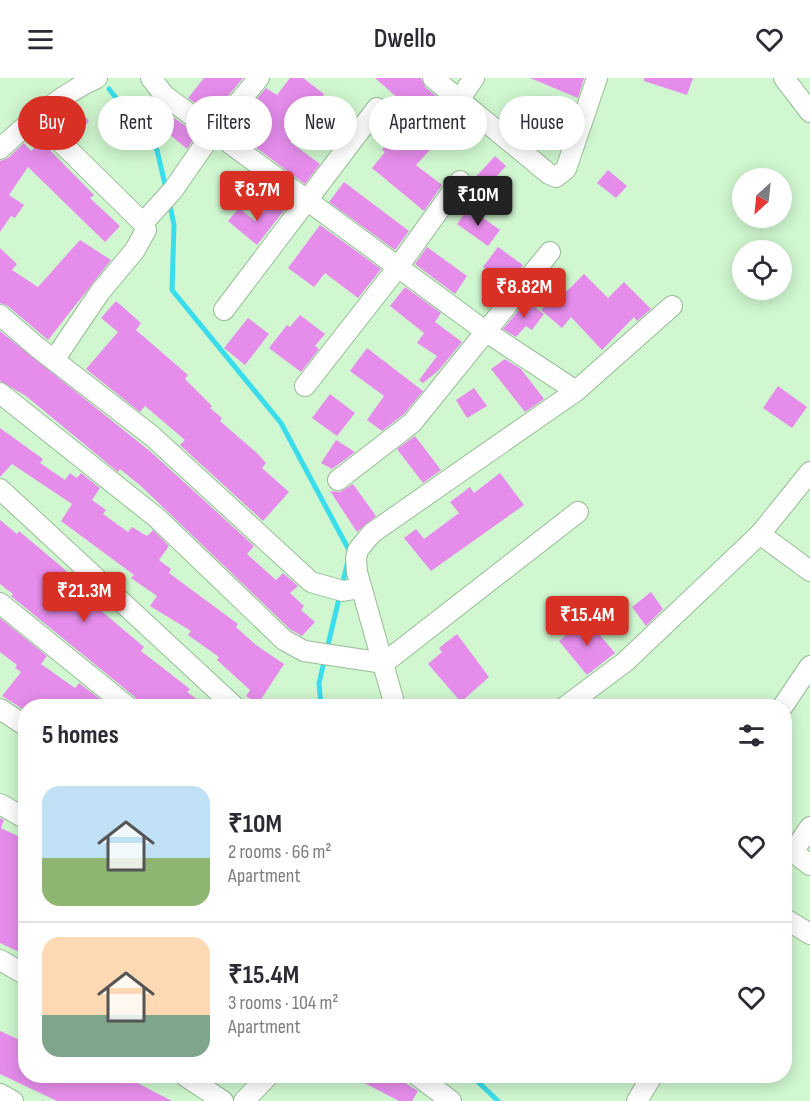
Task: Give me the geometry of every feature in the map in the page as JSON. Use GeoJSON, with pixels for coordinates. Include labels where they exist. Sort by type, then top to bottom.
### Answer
{"type":"FeatureCollection","features":[{"type":"Feature","properties":{"kind":"street"},"geometry":{"type":"LineString","coordinates":[[65,96],[97,78]]}},
{"type":"Feature","properties":{"kind":"street"},"geometry":{"type":"LineString","coordinates":[[151,78],[164,95],[186,111]]}},
{"type":"Feature","properties":{"kind":"street"},"geometry":{"type":"LineString","coordinates":[[244,96],[259,78]]}},
{"type":"Feature","properties":{"kind":"street"},"geometry":{"type":"LineString","coordinates":[[433,78],[454,96]]}},
{"type":"Feature","properties":{"kind":"street"},"geometry":{"type":"LineString","coordinates":[[462,96],[474,78]]}},
{"type":"Feature","properties":{"kind":"street"},"geometry":{"type":"LineString","coordinates":[[487,123],[549,174],[560,177],[566,169],[597,78]]}},
{"type":"Feature","properties":{"kind":"street"},"geometry":{"type":"LineString","coordinates":[[784,78],[810,112]]}},
{"type":"Feature","properties":{"kind":"street"},"geometry":{"type":"LineString","coordinates":[[224,310],[369,118]]}},
{"type":"Feature","properties":{"kind":"street"},"geometry":{"type":"LineString","coordinates":[[0,149],[18,133]]}},
{"type":"Feature","properties":{"kind":"street"},"geometry":{"type":"LineString","coordinates":[[54,360],[100,292],[143,238],[146,230],[143,223],[69,150]]}},
{"type":"Feature","properties":{"kind":"street"},"geometry":{"type":"LineString","coordinates":[[143,223],[200,150]]}},
{"type":"Feature","properties":{"kind":"street"},"geometry":{"type":"LineString","coordinates":[[240,150],[485,331],[576,391]]}},
{"type":"Feature","properties":{"kind":"street"},"geometry":{"type":"LineString","coordinates":[[305,386],[398,267],[460,181]]}},
{"type":"Feature","properties":{"kind":"street"},"geometry":{"type":"LineString","coordinates":[[338,480],[412,423],[550,252]]}},
{"type":"Feature","properties":{"kind":"street"},"geometry":{"type":"LineString","coordinates":[[393,699],[384,663],[351,590],[356,558],[372,532],[576,391],[672,306]]}},
{"type":"Feature","properties":{"kind":"street"},"geometry":{"type":"LineString","coordinates":[[0,315],[152,436],[312,582],[351,590]]}},
{"type":"Feature","properties":{"kind":"street"},"geometry":{"type":"LineString","coordinates":[[0,393],[157,518],[284,640],[304,651],[384,663],[578,512]]}},
{"type":"Feature","properties":{"kind":"street"},"geometry":{"type":"LineString","coordinates":[[575,699],[625,662],[760,534],[810,472]]}},
{"type":"Feature","properties":{"kind":"street"},"geometry":{"type":"LineString","coordinates":[[0,489],[226,699]]}},
{"type":"Feature","properties":{"kind":"street"},"geometry":{"type":"LineString","coordinates":[[760,534],[810,571]]}},
{"type":"Feature","properties":{"kind":"street"},"geometry":{"type":"LineString","coordinates":[[0,603],[118,699]]}},
{"type":"Feature","properties":{"kind":"street"},"geometry":{"type":"LineString","coordinates":[[788,699],[810,666]]}},
{"type":"Feature","properties":{"kind":"street"},"geometry":{"type":"LineString","coordinates":[[0,708],[18,720]]}},
{"type":"Feature","properties":{"kind":"street"},"geometry":{"type":"LineString","coordinates":[[0,804],[18,814]]}},
{"type":"Feature","properties":{"kind":"street"},"geometry":{"type":"LineString","coordinates":[[792,854],[810,827]]}},
{"type":"Feature","properties":{"kind":"street"},"geometry":{"type":"LineString","coordinates":[[792,859],[810,865]]}},
{"type":"Feature","properties":{"kind":"street"},"geometry":{"type":"LineString","coordinates":[[792,923],[810,934]]}},
{"type":"Feature","properties":{"kind":"street"},"geometry":{"type":"LineString","coordinates":[[0,960],[18,970]]}},
{"type":"Feature","properties":{"kind":"street"},"geometry":{"type":"LineString","coordinates":[[196,1083],[223,1101]]}},
{"type":"Feature","properties":{"kind":"street"},"geometry":{"type":"LineString","coordinates":[[244,1101],[261,1083]]}},
{"type":"Feature","properties":{"kind":"street"},"geometry":{"type":"LineString","coordinates":[[427,1083],[451,1101]]}},
{"type":"Feature","properties":{"kind":"street"},"geometry":{"type":"LineString","coordinates":[[637,1101],[648,1083]]}},
{"type":"Feature","properties":{"kind":"street"},"geometry":{"type":"LineString","coordinates":[[0,1094],[13,1101]]}},
{"type":"Feature","properties":{"kind":"building"},"geometry":{"type":"Polygon","coordinates":[[[204,78],[243,78],[228,96],[190,96],[204,78]]]}},
{"type":"Feature","properties":{"kind":"building"},"geometry":{"type":"Polygon","coordinates":[[[290,78],[303,78],[324,94],[323,96],[284,96],[284,150],[301,150],[320,164],[305,184],[259,150],[272,150],[272,96],[259,96],[266,88],[277,95],[290,78]]]}},
{"type":"Feature","properties":{"kind":"building"},"geometry":{"type":"Polygon","coordinates":[[[375,78],[421,78],[425,87],[436,96],[395,96],[375,78]]]}},
{"type":"Feature","properties":{"kind":"building"},"geometry":{"type":"Polygon","coordinates":[[[530,78],[584,78],[579,96],[573,96],[530,78]]]}},
{"type":"Feature","properties":{"kind":"building"},"geometry":{"type":"Polygon","coordinates":[[[644,78],[693,78],[687,95],[644,81],[644,78]]]}},
{"type":"Feature","properties":{"kind":"building"},"geometry":{"type":"Polygon","coordinates":[[[174,118],[186,126],[186,148],[174,138],[174,118]]]}},
{"type":"Feature","properties":{"kind":"building"},"geometry":{"type":"Polygon","coordinates":[[[18,149],[31,151],[50,150],[94,195],[90,198],[120,226],[105,242],[28,167],[9,195],[24,205],[15,218],[11,216],[0,232],[0,161],[8,158],[18,149]]]}},
{"type":"Feature","properties":{"kind":"building"},"geometry":{"type":"Polygon","coordinates":[[[382,150],[430,150],[416,165],[442,185],[424,211],[372,168],[385,152],[382,150]]]}},
{"type":"Feature","properties":{"kind":"building"},"geometry":{"type":"Polygon","coordinates":[[[495,156],[506,166],[475,200],[467,192],[472,181],[495,156]]]}},
{"type":"Feature","properties":{"kind":"building"},"geometry":{"type":"Polygon","coordinates":[[[608,170],[627,186],[616,198],[597,183],[608,170]]]}},
{"type":"Feature","properties":{"kind":"building"},"geometry":{"type":"Polygon","coordinates":[[[344,182],[409,231],[395,250],[329,202],[344,182]]]}},
{"type":"Feature","properties":{"kind":"building"},"geometry":{"type":"Polygon","coordinates":[[[274,200],[285,209],[257,245],[228,221],[239,208],[255,221],[274,200]]]}},
{"type":"Feature","properties":{"kind":"building"},"geometry":{"type":"Polygon","coordinates":[[[469,208],[500,230],[488,246],[457,224],[469,208]]]}},
{"type":"Feature","properties":{"kind":"building"},"geometry":{"type":"Polygon","coordinates":[[[320,225],[381,269],[358,298],[325,273],[314,287],[288,268],[320,225]]]}},
{"type":"Feature","properties":{"kind":"building"},"geometry":{"type":"Polygon","coordinates":[[[80,240],[111,260],[48,340],[8,306],[0,303],[0,248],[17,264],[12,270],[38,287],[80,240]]]}},
{"type":"Feature","properties":{"kind":"building"},"geometry":{"type":"Polygon","coordinates":[[[427,247],[467,276],[455,294],[415,264],[427,247]]]}},
{"type":"Feature","properties":{"kind":"building"},"geometry":{"type":"Polygon","coordinates":[[[498,247],[523,265],[508,285],[483,267],[498,247]]]}},
{"type":"Feature","properties":{"kind":"building"},"geometry":{"type":"Polygon","coordinates":[[[584,274],[608,298],[624,282],[651,309],[637,321],[634,317],[602,350],[571,317],[562,328],[541,310],[559,291],[563,295],[584,274]]]}},
{"type":"Feature","properties":{"kind":"building"},"geometry":{"type":"Polygon","coordinates":[[[405,287],[441,313],[435,322],[462,342],[438,371],[423,383],[419,380],[437,356],[417,343],[424,333],[390,306],[405,287]]]}},
{"type":"Feature","properties":{"kind":"building"},"geometry":{"type":"Polygon","coordinates":[[[116,301],[141,323],[136,330],[188,375],[185,379],[212,406],[210,408],[222,418],[220,421],[257,453],[266,463],[262,468],[289,492],[263,521],[180,445],[185,440],[145,406],[140,412],[86,369],[118,332],[101,318],[116,301]]]}},
{"type":"Feature","properties":{"kind":"building"},"geometry":{"type":"Polygon","coordinates":[[[526,301],[544,314],[532,330],[526,326],[516,337],[503,329],[526,301]]]}},
{"type":"Feature","properties":{"kind":"building"},"geometry":{"type":"Polygon","coordinates":[[[300,315],[325,334],[315,346],[319,349],[301,372],[269,348],[287,325],[290,327],[300,315]]]}},
{"type":"Feature","properties":{"kind":"building"},"geometry":{"type":"Polygon","coordinates":[[[248,318],[269,334],[245,365],[224,348],[248,318]]]}},
{"type":"Feature","properties":{"kind":"building"},"geometry":{"type":"Polygon","coordinates":[[[0,331],[151,452],[254,546],[247,554],[276,580],[283,573],[298,586],[290,593],[304,606],[301,610],[315,622],[302,636],[291,630],[142,487],[120,469],[118,472],[26,396],[0,381],[0,331]]]}},
{"type":"Feature","properties":{"kind":"building"},"geometry":{"type":"Polygon","coordinates":[[[367,348],[423,391],[404,414],[382,431],[367,420],[384,396],[350,371],[367,348]]]}},
{"type":"Feature","properties":{"kind":"building"},"geometry":{"type":"Polygon","coordinates":[[[505,359],[521,369],[544,399],[525,412],[491,369],[505,359]]]}},
{"type":"Feature","properties":{"kind":"building"},"geometry":{"type":"Polygon","coordinates":[[[778,386],[807,407],[792,428],[763,408],[778,386]]]}},
{"type":"Feature","properties":{"kind":"building"},"geometry":{"type":"Polygon","coordinates":[[[474,388],[487,406],[467,418],[456,400],[474,388]]]}},
{"type":"Feature","properties":{"kind":"building"},"geometry":{"type":"Polygon","coordinates":[[[330,394],[355,413],[337,436],[312,418],[330,394]]]}},
{"type":"Feature","properties":{"kind":"building"},"geometry":{"type":"Polygon","coordinates":[[[0,428],[43,459],[40,463],[65,480],[70,473],[77,478],[81,473],[100,488],[92,500],[106,510],[103,514],[128,532],[132,527],[147,536],[153,530],[169,546],[159,560],[171,569],[169,573],[238,624],[236,627],[256,645],[284,664],[261,699],[250,699],[246,696],[250,690],[217,660],[219,657],[188,635],[191,631],[150,606],[157,596],[131,578],[134,575],[61,521],[72,504],[12,464],[0,477],[0,428]]]}},
{"type":"Feature","properties":{"kind":"building"},"geometry":{"type":"Polygon","coordinates":[[[415,436],[441,470],[423,483],[397,449],[415,436]]]}},
{"type":"Feature","properties":{"kind":"building"},"geometry":{"type":"Polygon","coordinates":[[[336,440],[355,452],[332,469],[321,463],[336,440]]]}},
{"type":"Feature","properties":{"kind":"building"},"geometry":{"type":"Polygon","coordinates":[[[500,473],[524,505],[431,571],[404,538],[416,529],[424,539],[459,513],[450,502],[470,487],[474,493],[500,473]]]}},
{"type":"Feature","properties":{"kind":"building"},"geometry":{"type":"Polygon","coordinates":[[[353,484],[376,516],[357,532],[330,491],[340,492],[353,484]]]}},
{"type":"Feature","properties":{"kind":"building"},"geometry":{"type":"Polygon","coordinates":[[[0,520],[17,534],[19,531],[62,567],[79,584],[76,588],[144,647],[141,651],[190,689],[187,692],[196,699],[136,699],[11,596],[13,594],[0,584],[0,520]]]}},
{"type":"Feature","properties":{"kind":"building"},"geometry":{"type":"Polygon","coordinates":[[[651,592],[663,609],[646,626],[632,607],[651,592]]]}},
{"type":"Feature","properties":{"kind":"building"},"geometry":{"type":"Polygon","coordinates":[[[0,618],[47,656],[41,664],[75,688],[79,683],[100,699],[18,699],[18,706],[2,696],[21,672],[15,668],[17,665],[0,652],[0,618]]]}},
{"type":"Feature","properties":{"kind":"building"},"geometry":{"type":"Polygon","coordinates":[[[586,619],[615,653],[587,675],[559,641],[586,619]]]}},
{"type":"Feature","properties":{"kind":"building"},"geometry":{"type":"Polygon","coordinates":[[[457,634],[489,677],[464,699],[458,699],[428,664],[442,652],[439,648],[457,634]]]}},
{"type":"Feature","properties":{"kind":"building"},"geometry":{"type":"Polygon","coordinates":[[[0,818],[4,820],[1,828],[18,836],[18,951],[0,943],[0,818]]]}},
{"type":"Feature","properties":{"kind":"building"},"geometry":{"type":"Polygon","coordinates":[[[0,1031],[18,1039],[18,1083],[0,1074],[0,1031]]]}},
{"type":"Feature","properties":{"kind":"building"},"geometry":{"type":"Polygon","coordinates":[[[19,1083],[137,1083],[172,1101],[57,1101],[19,1083]]]}},
{"type":"Feature","properties":{"kind":"building"},"geometry":{"type":"Polygon","coordinates":[[[364,1083],[405,1083],[418,1091],[412,1101],[399,1101],[364,1083]]]}},
{"type":"Feature","properties":{"kind":"waterway"},"geometry":{"type":"LineString","coordinates":[[109,89],[157,150],[166,189]]}},
{"type":"Feature","properties":{"kind":"waterway"},"geometry":{"type":"LineString","coordinates":[[169,201],[174,225],[172,290],[281,423],[350,552],[319,683],[320,699]]}},
{"type":"Feature","properties":{"kind":"waterway"},"geometry":{"type":"LineString","coordinates":[[479,1083],[498,1101]]}}]}
